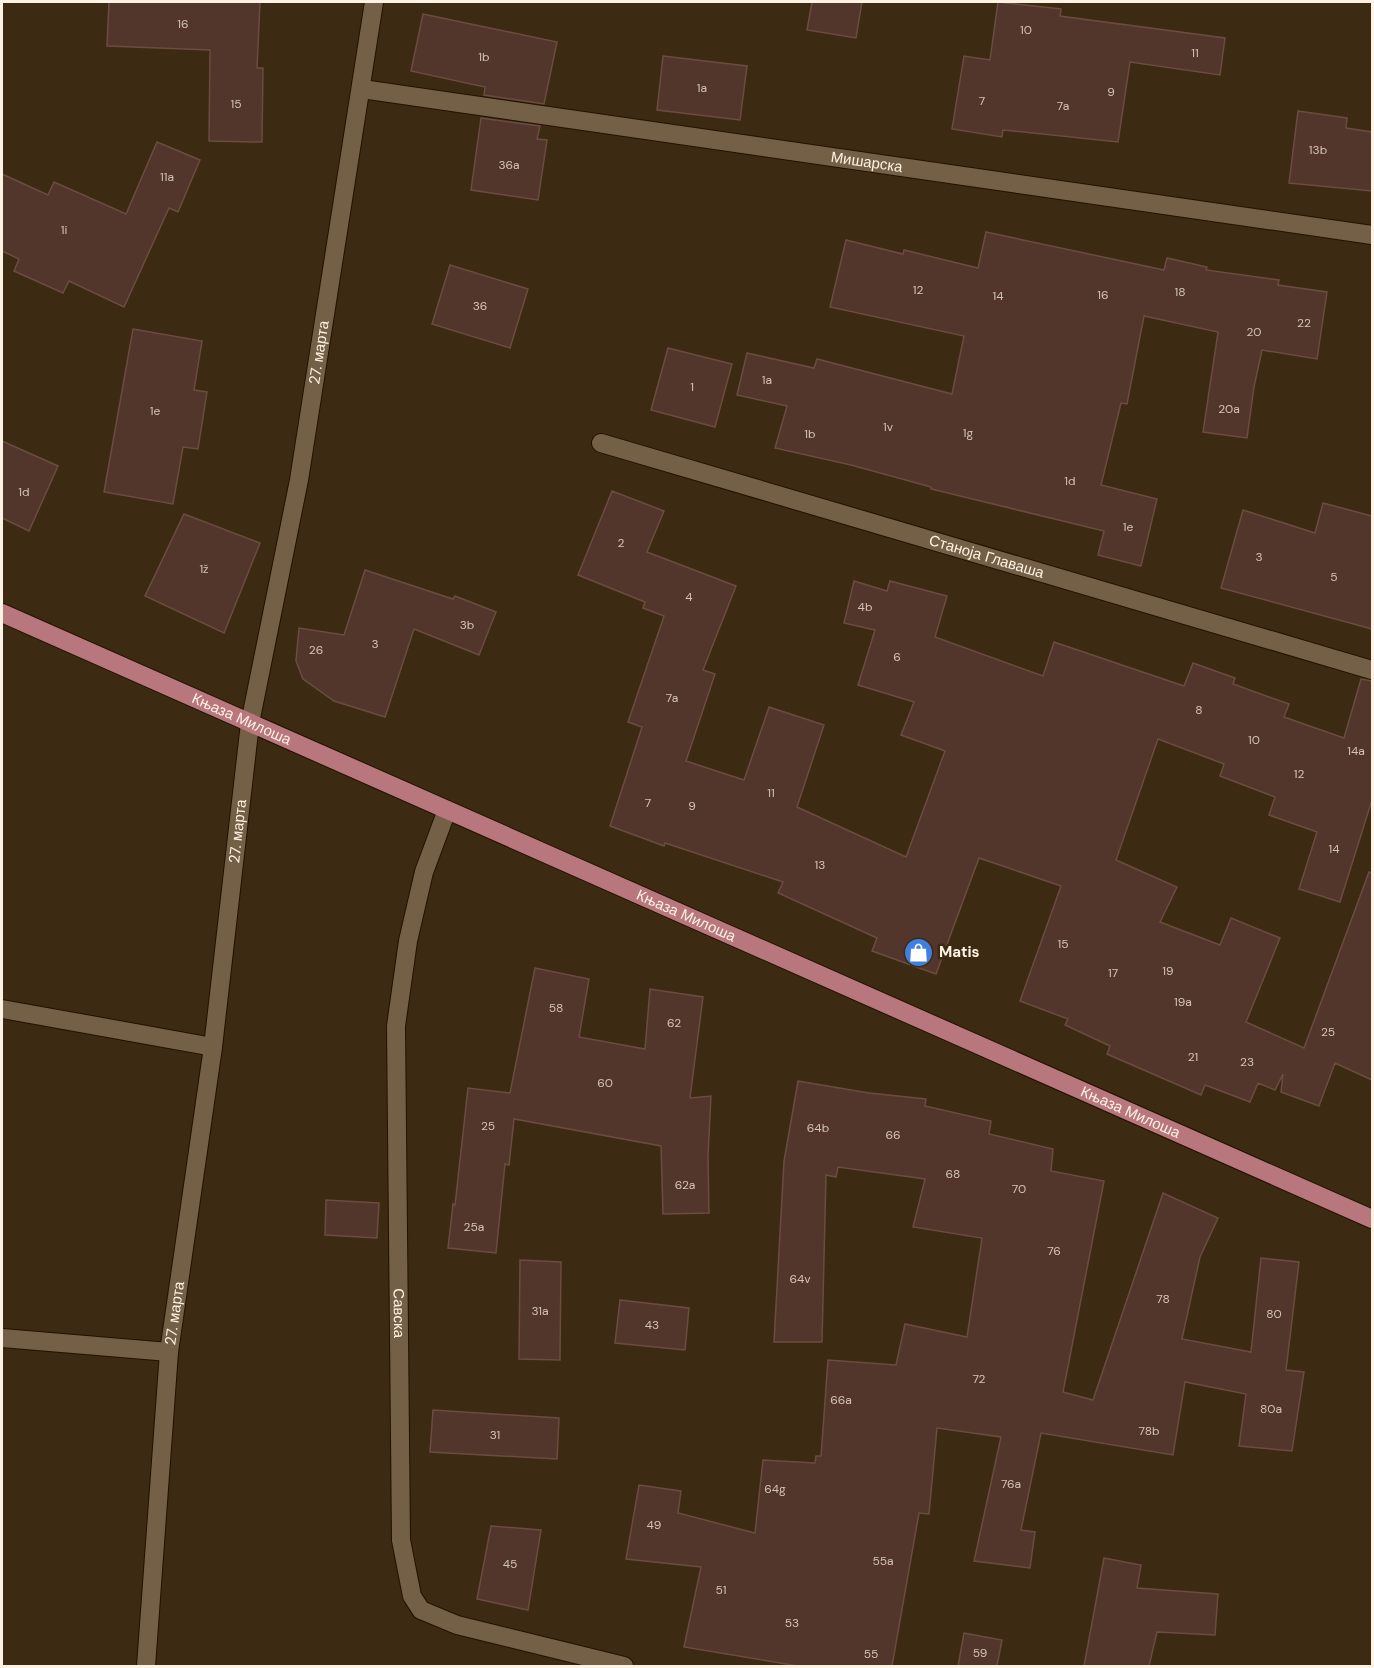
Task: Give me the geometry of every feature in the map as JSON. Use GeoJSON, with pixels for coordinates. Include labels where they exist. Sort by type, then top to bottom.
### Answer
{"type":"FeatureCollection","features":[{"type":"Feature","properties":{"kind":"main road","name":"Књаза Милоша"},"geometry":{"type":"LineString","coordinates":[[2,613],[1372,1219]]}},
{"type":"Feature","properties":{"kind":"street","name":"27. марта"},"geometry":{"type":"LineString","coordinates":[[146,1666],[169,1352],[213,1047],[250,723],[299,480],[374,2]]}},
{"type":"Feature","properties":{"kind":"street","name":"Мишарска"},"geometry":{"type":"LineString","coordinates":[[362,89],[1372,235]]}},
{"type":"Feature","properties":{"kind":"street","name":"Станоја Главаша"},"geometry":{"type":"LineString","coordinates":[[601,443],[1372,670]]}},
{"type":"Feature","properties":{"kind":"street","name":"Савска"},"geometry":{"type":"LineString","coordinates":[[447,810],[423,872],[408,941],[396,1026],[401,1540],[412,1596],[421,1610],[457,1625],[624,1666]]}},
{"type":"Feature","properties":{"kind":"street"},"geometry":{"type":"LineString","coordinates":[[2,1009],[213,1047]]}},
{"type":"Feature","properties":{"kind":"street"},"geometry":{"type":"LineString","coordinates":[[2,1338],[169,1352]]}},
{"type":"Feature","properties":{"kind":"building"},"geometry":{"type":"Polygon","coordinates":[[[109,2],[260,2],[257,68],[263,68],[262,142],[209,141],[210,50],[107,46],[109,2]]]}},
{"type":"Feature","properties":{"kind":"building"},"geometry":{"type":"Polygon","coordinates":[[[812,2],[862,2],[856,38],[807,30],[812,2]]]}},
{"type":"Feature","properties":{"kind":"building"},"geometry":{"type":"Polygon","coordinates":[[[998,2],[1061,9],[1060,16],[1225,38],[1220,75],[1130,62],[1118,142],[1003,130],[1002,137],[952,129],[964,56],[990,60],[998,2]]]}},
{"type":"Feature","properties":{"kind":"building"},"geometry":{"type":"Polygon","coordinates":[[[423,14],[557,42],[544,104],[484,95],[485,87],[411,71],[423,14]]]}},
{"type":"Feature","properties":{"kind":"building"},"geometry":{"type":"Polygon","coordinates":[[[663,56],[747,66],[740,120],[657,110],[663,56]]]}},
{"type":"Feature","properties":{"kind":"building"},"geometry":{"type":"Polygon","coordinates":[[[1298,111],[1347,118],[1346,128],[1372,132],[1372,191],[1289,183],[1298,111]]]}},
{"type":"Feature","properties":{"kind":"building"},"geometry":{"type":"Polygon","coordinates":[[[481,118],[540,126],[537,139],[547,140],[538,200],[471,190],[481,118]]]}},
{"type":"Feature","properties":{"kind":"building"},"geometry":{"type":"Polygon","coordinates":[[[157,142],[200,160],[178,212],[169,208],[124,307],[69,281],[63,293],[14,271],[19,259],[2,251],[2,174],[48,195],[54,182],[126,214],[157,142]]]}},
{"type":"Feature","properties":{"kind":"building"},"geometry":{"type":"Polygon","coordinates":[[[986,232],[1164,270],[1167,258],[1207,267],[1206,270],[1279,280],[1278,285],[1327,292],[1317,359],[1262,350],[1247,438],[1203,432],[1218,332],[1144,316],[1127,404],[1121,403],[1101,485],[1157,499],[1141,566],[1098,555],[1104,531],[931,489],[931,487],[851,465],[775,448],[787,406],[737,395],[747,353],[814,368],[817,359],[952,394],[964,336],[830,307],[846,240],[903,254],[904,250],[978,268],[986,232]]]}},
{"type":"Feature","properties":{"kind":"building"},"geometry":{"type":"Polygon","coordinates":[[[450,265],[528,289],[510,348],[432,324],[450,265]]]}},
{"type":"Feature","properties":{"kind":"building"},"geometry":{"type":"Polygon","coordinates":[[[133,329],[202,341],[194,390],[207,392],[198,449],[183,447],[173,504],[104,492],[133,329]]]}},
{"type":"Feature","properties":{"kind":"building"},"geometry":{"type":"Polygon","coordinates":[[[668,348],[732,364],[715,427],[651,410],[668,348]]]}},
{"type":"Feature","properties":{"kind":"building"},"geometry":{"type":"Polygon","coordinates":[[[2,441],[58,466],[29,531],[2,518],[2,441]]]}},
{"type":"Feature","properties":{"kind":"building"},"geometry":{"type":"Polygon","coordinates":[[[612,491],[664,511],[647,552],[736,586],[703,670],[715,674],[686,761],[744,780],[769,707],[824,725],[797,807],[906,857],[945,751],[901,735],[914,702],[858,685],[875,630],[844,623],[854,581],[887,591],[890,581],[947,596],[935,637],[1043,676],[1054,642],[1184,686],[1193,663],[1235,678],[1233,684],[1289,704],[1284,717],[1344,738],[1361,679],[1372,681],[1372,800],[1340,902],[1299,889],[1317,832],[1269,815],[1275,797],[1220,776],[1224,764],[1158,739],[1116,860],[1177,887],[1160,922],[1220,945],[1231,918],[1280,938],[1246,1022],[1304,1048],[1369,872],[1372,873],[1372,1080],[1335,1063],[1319,1106],[1281,1092],[1283,1074],[1275,1090],[1258,1083],[1250,1102],[1205,1085],[1201,1095],[1107,1054],[1110,1046],[1065,1025],[1068,1019],[1020,1001],[1061,886],[979,858],[936,974],[872,951],[877,938],[778,893],[783,882],[665,843],[664,846],[610,826],[642,727],[628,722],[664,616],[643,608],[645,602],[578,575],[612,491]]]}},
{"type":"Feature","properties":{"kind":"building"},"geometry":{"type":"Polygon","coordinates":[[[1323,503],[1372,516],[1372,629],[1221,588],[1243,510],[1315,533],[1323,503]]]}},
{"type":"Feature","properties":{"kind":"building"},"geometry":{"type":"Polygon","coordinates":[[[184,514],[260,543],[224,633],[145,596],[184,514]]]}},
{"type":"Feature","properties":{"kind":"building"},"geometry":{"type":"Polygon","coordinates":[[[365,570],[453,599],[455,596],[496,612],[479,655],[414,629],[385,717],[334,701],[303,679],[296,661],[299,628],[344,635],[365,570]]]}},
{"type":"Feature","properties":{"kind":"building"},"geometry":{"type":"Polygon","coordinates":[[[535,968],[589,979],[579,1037],[645,1049],[650,989],[703,997],[690,1098],[711,1096],[708,1156],[709,1213],[663,1214],[661,1146],[514,1119],[509,1165],[505,1164],[496,1253],[448,1248],[468,1088],[510,1093],[535,968]]]}},
{"type":"Feature","properties":{"kind":"building"},"geometry":{"type":"Polygon","coordinates":[[[798,1081],[869,1093],[926,1099],[925,1106],[991,1121],[989,1134],[1053,1149],[1051,1171],[1104,1181],[1063,1392],[1093,1400],[1163,1193],[1218,1218],[1200,1257],[1182,1339],[1251,1352],[1261,1258],[1299,1262],[1286,1370],[1304,1372],[1292,1451],[1239,1446],[1246,1394],[1185,1382],[1173,1455],[1041,1433],[1021,1530],[1035,1532],[1030,1568],[974,1561],[1001,1437],[937,1428],[929,1514],[919,1513],[892,1666],[798,1666],[684,1647],[701,1567],[626,1559],[639,1485],[681,1491],[678,1513],[755,1533],[763,1460],[815,1463],[816,1456],[821,1456],[828,1360],[896,1365],[905,1324],[967,1337],[982,1238],[913,1227],[925,1179],[838,1167],[836,1177],[826,1175],[822,1342],[774,1342],[784,1161],[798,1081]]]}},
{"type":"Feature","properties":{"kind":"building"},"geometry":{"type":"Polygon","coordinates":[[[326,1200],[379,1203],[377,1238],[325,1235],[326,1200]]]}},
{"type":"Feature","properties":{"kind":"building"},"geometry":{"type":"Polygon","coordinates":[[[520,1260],[561,1262],[560,1360],[519,1359],[520,1260]]]}},
{"type":"Feature","properties":{"kind":"building"},"geometry":{"type":"Polygon","coordinates":[[[620,1300],[689,1308],[685,1350],[615,1343],[620,1300]]]}},
{"type":"Feature","properties":{"kind":"building"},"geometry":{"type":"Polygon","coordinates":[[[433,1410],[559,1418],[557,1459],[430,1452],[433,1410]]]}},
{"type":"Feature","properties":{"kind":"building"},"geometry":{"type":"Polygon","coordinates":[[[491,1526],[541,1530],[528,1610],[477,1599],[491,1526]]]}},
{"type":"Feature","properties":{"kind":"building"},"geometry":{"type":"Polygon","coordinates":[[[1104,1558],[1141,1565],[1137,1588],[1218,1594],[1215,1635],[1157,1632],[1149,1666],[1084,1666],[1104,1558]]]}},
{"type":"Feature","properties":{"kind":"building"},"geometry":{"type":"Polygon","coordinates":[[[964,1633],[1002,1640],[997,1666],[958,1666],[964,1633]]]}},
{"type":"Feature","properties":{"kind":"place","name":"Matis"},"geometry":{"type":"Point","coordinates":[918,952]}}]}
